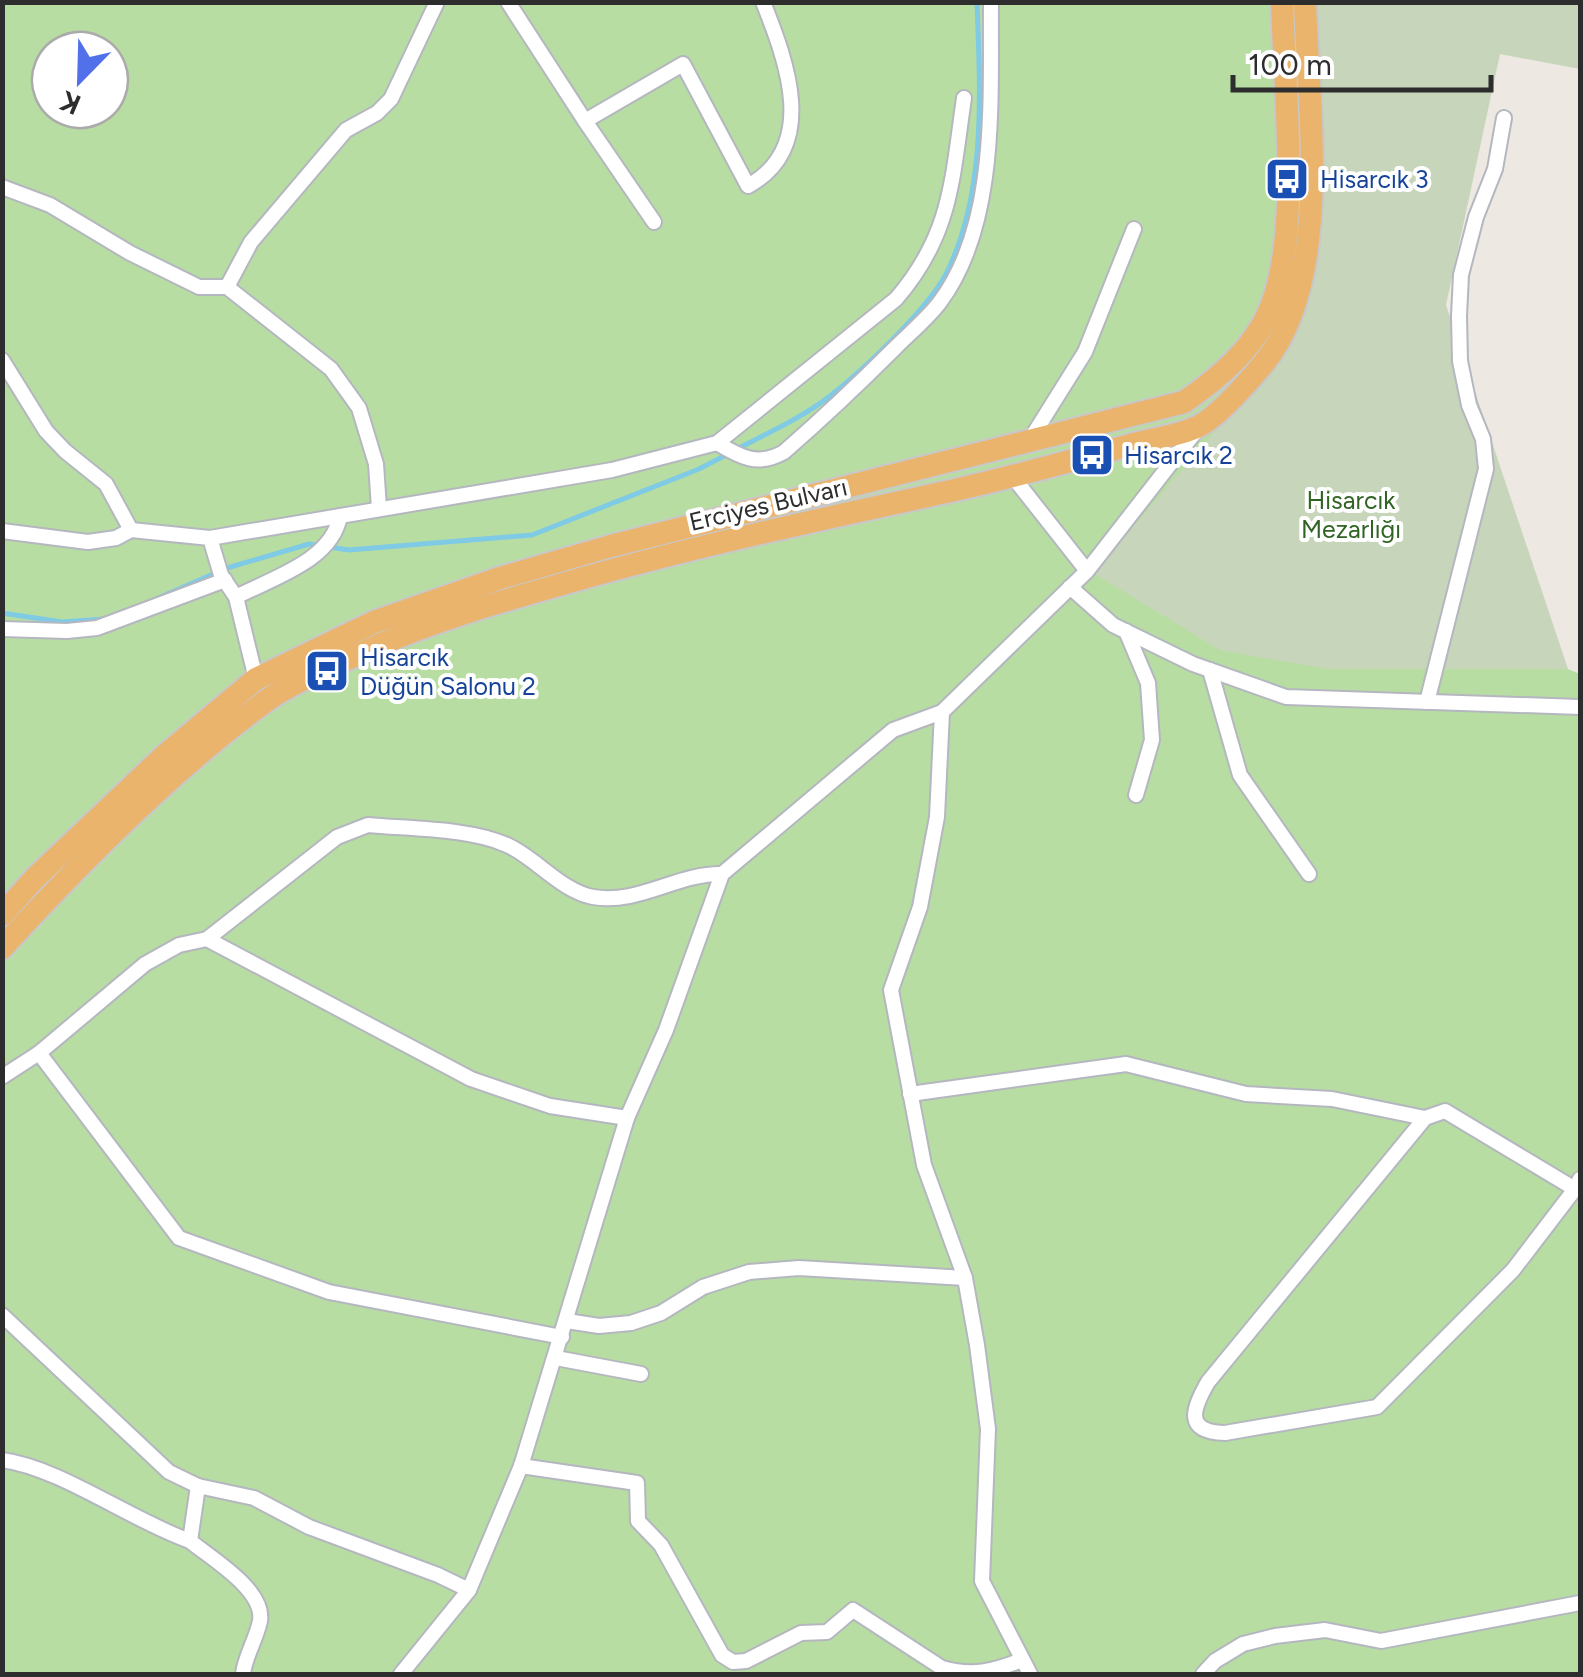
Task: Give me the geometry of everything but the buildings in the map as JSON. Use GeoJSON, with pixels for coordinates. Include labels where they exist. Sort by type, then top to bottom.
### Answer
{"type":"FeatureCollection","features":[{"type":"Feature","properties":{"kind":"highway","name":"Erciyes Bulvarı"},"geometry":{"type":"LineString","coordinates":[[2,915],[35,878],[162,757],[256,679],[374,622],[500,578],[711,520],[1184,402],[1228,368],[1248,346],[1270,310],[1284,258],[1287,179],[1282,2]]}},
{"type":"Feature","properties":{"kind":"highway","name":"Erciyes Bulvarı"},"geometry":{"type":"LineString","coordinates":[[2,948],[51,894],[178,774],[269,698],[383,644],[507,600],[617,568],[716,542],[1013,477],[1200,425],[1266,360],[1291,320],[1302,286],[1308,261],[1310,179],[1305,2]]}},
{"type":"Feature","properties":{"kind":"street"},"geometry":{"type":"LineString","coordinates":[[228,287],[251,242],[346,130],[377,113],[391,99],[437,2]]}},
{"type":"Feature","properties":{"kind":"street"},"geometry":{"type":"LineString","coordinates":[[508,2],[654,222]]}},
{"type":"Feature","properties":{"kind":"street"},"geometry":{"type":"LineString","coordinates":[[585,121],[683,64],[748,186],[764,178],[777,166],[791,134],[786,61],[763,2]]}},
{"type":"Feature","properties":{"kind":"street"},"geometry":{"type":"LineString","coordinates":[[720,445],[738,456],[762,460],[784,452],[940,304],[957,274],[980,204],[990,116],[991,2]]}},
{"type":"Feature","properties":{"kind":"street"},"geometry":{"type":"LineString","coordinates":[[2,531],[88,542],[116,538],[131,530],[210,538],[612,470],[720,445],[896,299],[914,278],[941,228],[950,201],[964,98]]}},
{"type":"Feature","properties":{"kind":"street"},"geometry":{"type":"LineString","coordinates":[[1427,702],[1486,469],[1483,438],[1469,405],[1460,361],[1461,275],[1476,217],[1495,169],[1504,118]]}},
{"type":"Feature","properties":{"kind":"street"},"geometry":{"type":"LineString","coordinates":[[2,187],[50,204],[130,253],[199,287],[228,287],[331,368],[360,408],[376,464],[379,508]]}},
{"type":"Feature","properties":{"kind":"street"},"geometry":{"type":"LineString","coordinates":[[1028,443],[1085,352],[1134,229]]}},
{"type":"Feature","properties":{"kind":"street"},"geometry":{"type":"LineString","coordinates":[[2,360],[46,431],[106,484],[131,530]]}},
{"type":"Feature","properties":{"kind":"street"},"geometry":{"type":"LineString","coordinates":[[401,1674],[470,1590],[521,1466],[627,1118],[666,1030],[722,874],[893,730],[942,712],[1087,571],[1200,425]]}},
{"type":"Feature","properties":{"kind":"street"},"geometry":{"type":"LineString","coordinates":[[1013,477],[1087,571]]}},
{"type":"Feature","properties":{"kind":"street"},"geometry":{"type":"LineString","coordinates":[[236,597],[326,547],[340,516]]}},
{"type":"Feature","properties":{"kind":"street"},"geometry":{"type":"LineString","coordinates":[[210,538],[223,578],[236,597],[256,679]]}},
{"type":"Feature","properties":{"kind":"street"},"geometry":{"type":"LineString","coordinates":[[2,629],[97,628],[223,578]]}},
{"type":"Feature","properties":{"kind":"street"},"geometry":{"type":"LineString","coordinates":[[1070,587],[1126,631],[1210,670],[1286,697],[1580,707]]}},
{"type":"Feature","properties":{"kind":"street"},"geometry":{"type":"LineString","coordinates":[[1126,631],[1148,683],[1150,702],[1152,740],[1136,795]]}},
{"type":"Feature","properties":{"kind":"street"},"geometry":{"type":"LineString","coordinates":[[1210,670],[1240,775],[1309,874]]}},
{"type":"Feature","properties":{"kind":"street"},"geometry":{"type":"LineString","coordinates":[[942,712],[934,835],[920,907],[891,990],[924,1165],[965,1278],[988,1430],[982,1582],[1030,1674]]}},
{"type":"Feature","properties":{"kind":"street"},"geometry":{"type":"LineString","coordinates":[[2,1077],[39,1053],[161,953],[179,944],[208,939],[336,837],[368,825],[493,840],[515,849],[580,893],[599,898],[636,895],[706,874],[722,874]]}},
{"type":"Feature","properties":{"kind":"street"},"geometry":{"type":"LineString","coordinates":[[208,939],[470,1078],[550,1106],[627,1118]]}},
{"type":"Feature","properties":{"kind":"street"},"geometry":{"type":"LineString","coordinates":[[39,1053],[179,1238],[329,1292],[562,1337]]}},
{"type":"Feature","properties":{"kind":"street"},"geometry":{"type":"LineString","coordinates":[[910,1094],[1126,1064],[1246,1094],[1332,1099],[1425,1118],[1446,1111],[1578,1184],[1513,1270],[1377,1406],[1212,1433],[1199,1427],[1194,1416],[1194,1407],[1208,1382],[1425,1118]]}},
{"type":"Feature","properties":{"kind":"street"},"geometry":{"type":"LineString","coordinates":[[567,1321],[599,1326],[630,1323],[661,1313],[703,1287],[750,1272],[798,1268],[965,1278]]}},
{"type":"Feature","properties":{"kind":"street"},"geometry":{"type":"LineString","coordinates":[[2,1315],[156,1463],[198,1486],[254,1498],[309,1527],[470,1590]]}},
{"type":"Feature","properties":{"kind":"street"},"geometry":{"type":"LineString","coordinates":[[556,1358],[641,1374]]}},
{"type":"Feature","properties":{"kind":"street"},"geometry":{"type":"LineString","coordinates":[[2,1460],[47,1472],[152,1526],[190,1541],[252,1592],[258,1600],[259,1625],[243,1674]]}},
{"type":"Feature","properties":{"kind":"street"},"geometry":{"type":"LineString","coordinates":[[521,1466],[637,1483],[638,1520],[661,1544],[722,1655],[733,1662],[746,1661],[802,1633],[827,1632],[853,1610],[942,1668],[987,1673],[1022,1660]]}},
{"type":"Feature","properties":{"kind":"street"},"geometry":{"type":"LineString","coordinates":[[190,1541],[198,1486]]}},
{"type":"Feature","properties":{"kind":"street"},"geometry":{"type":"LineString","coordinates":[[1203,1674],[1215,1661],[1243,1644],[1275,1636],[1325,1630],[1381,1641],[1580,1603]]}},
{"type":"Feature","properties":{"kind":"green space"},"geometry":{"type":"Polygon","coordinates":[[[3,3],[1318,3],[1318,254],[1304,315],[1271,367],[1328,669],[1568,669],[1580,674],[1580,1674],[3,1674],[3,3]]]}},
{"type":"Feature","properties":{"kind":"green space","name":"Hisarcık Mezarlığı"},"geometry":{"type":"Polygon","coordinates":[[[1318,3],[1580,3],[1580,69],[1500,54],[1446,305],[1568,669],[1328,669],[1220,650],[1093,573],[1271,367],[1304,315],[1318,254],[1318,3]]]}},
{"type":"Feature","properties":{"kind":"waterway"},"geometry":{"type":"LineString","coordinates":[[737,449],[830,396],[910,321],[946,274],[969,209],[975,175],[979,106],[977,2]]}},
{"type":"Feature","properties":{"kind":"waterway"},"geometry":{"type":"LineString","coordinates":[[156,599],[227,568],[309,544],[349,550],[532,535],[728,454]]}},
{"type":"Feature","properties":{"kind":"waterway"},"geometry":{"type":"LineString","coordinates":[[2,613],[62,622],[104,619]]}},
{"type":"Feature","properties":{"kind":"place","name":"Hisarcık 3"},"geometry":{"type":"Point","coordinates":[1287,179]}},
{"type":"Feature","properties":{"kind":"place","name":"Hisarcık 2"},"geometry":{"type":"Point","coordinates":[1092,455]}},
{"type":"Feature","properties":{"kind":"place","name":"Hisarcık Düğün Salonu 2"},"geometry":{"type":"Point","coordinates":[327,671]}}]}
